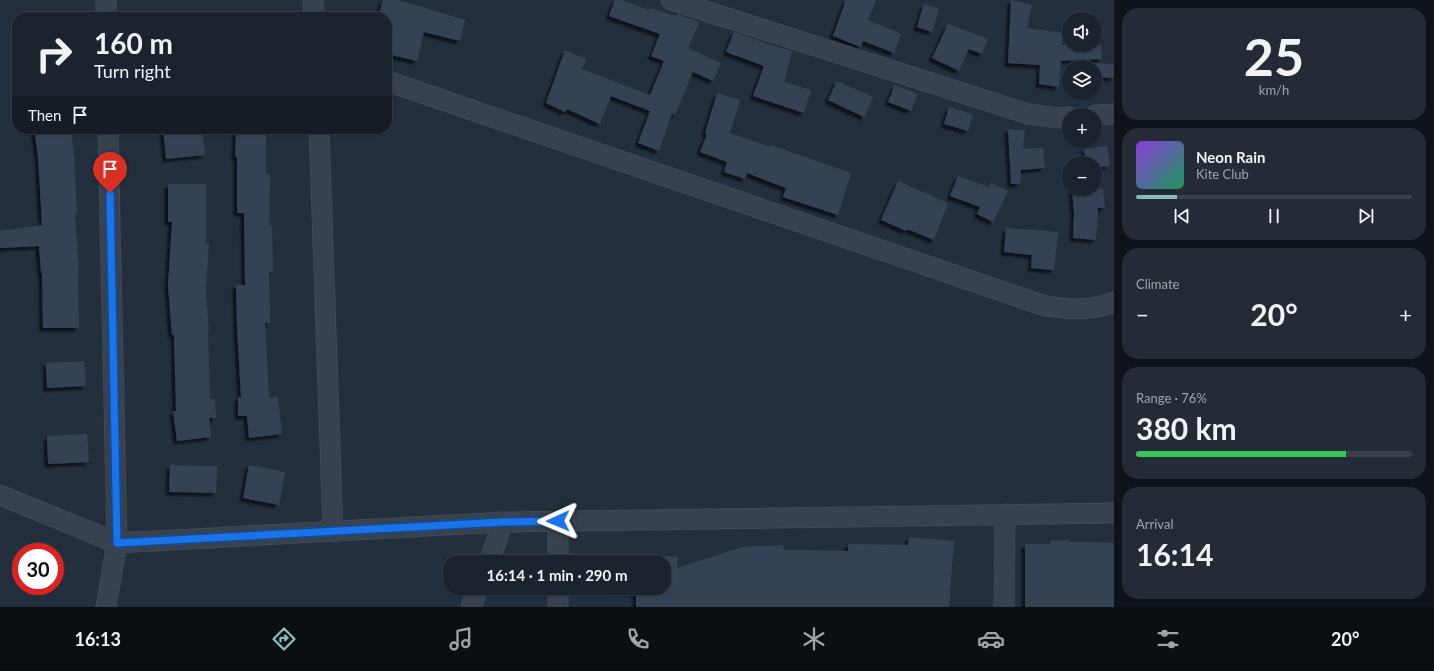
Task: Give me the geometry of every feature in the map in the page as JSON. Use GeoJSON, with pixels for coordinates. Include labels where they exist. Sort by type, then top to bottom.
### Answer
{"type":"FeatureCollection","features":[{"type":"Feature","properties":{"kind":"street"},"geometry":{"type":"LineString","coordinates":[[106,0],[106,12]]}},
{"type":"Feature","properties":{"kind":"street"},"geometry":{"type":"LineString","coordinates":[[313,0],[314,12]]}},
{"type":"Feature","properties":{"kind":"street"},"geometry":{"type":"LineString","coordinates":[[671,0],[1028,114],[1062,118]]}},
{"type":"Feature","properties":{"kind":"street"},"geometry":{"type":"LineString","coordinates":[[392,83],[1045,306],[1076,310],[1102,307],[1114,302]]}},
{"type":"Feature","properties":{"kind":"street"},"geometry":{"type":"LineString","coordinates":[[1102,115],[1114,114]]}},
{"type":"Feature","properties":{"kind":"street"},"geometry":{"type":"LineString","coordinates":[[106,607],[117,543],[108,134]]}},
{"type":"Feature","properties":{"kind":"street"},"geometry":{"type":"LineString","coordinates":[[318,134],[333,532]]}},
{"type":"Feature","properties":{"kind":"street"},"geometry":{"type":"LineString","coordinates":[[0,495],[117,543],[503,522],[1114,513]]}},
{"type":"Feature","properties":{"kind":"street"},"geometry":{"type":"LineString","coordinates":[[1004,607],[1005,514]]}},
{"type":"Feature","properties":{"kind":"street"},"geometry":{"type":"LineString","coordinates":[[558,521],[558,555]]}},
{"type":"Feature","properties":{"kind":"street"},"geometry":{"type":"LineString","coordinates":[[491,555],[503,522]]}},
{"type":"Feature","properties":{"kind":"street"},"geometry":{"type":"LineString","coordinates":[[471,607],[475,595]]}},
{"type":"Feature","properties":{"kind":"street"},"geometry":{"type":"LineString","coordinates":[[558,595],[558,607]]}},
{"type":"Feature","properties":{"kind":"building"},"geometry":{"type":"Polygon","coordinates":[[[383,0],[398,0],[465,20],[460,41],[424,32],[417,61],[392,55],[392,12],[379,12],[383,0]]]}},
{"type":"Feature","properties":{"kind":"building"},"geometry":{"type":"Polygon","coordinates":[[[615,0],[621,0],[649,10],[649,8],[676,16],[677,14],[699,22],[688,48],[721,63],[713,81],[693,72],[675,115],[672,113],[659,151],[638,143],[650,111],[611,96],[600,124],[567,109],[565,112],[546,103],[565,50],[586,59],[582,69],[650,95],[664,61],[651,56],[660,34],[609,16],[615,0]]]}},
{"type":"Feature","properties":{"kind":"building"},"geometry":{"type":"Polygon","coordinates":[[[846,0],[876,0],[868,20],[901,34],[894,53],[863,41],[861,47],[833,36],[846,0]]]}},
{"type":"Feature","properties":{"kind":"building"},"geometry":{"type":"Polygon","coordinates":[[[1011,0],[1032,5],[1027,28],[1062,33],[1062,52],[1102,52],[1102,59],[1062,60],[1059,87],[1039,84],[1040,65],[1008,63],[1011,0]]]}},
{"type":"Feature","properties":{"kind":"building"},"geometry":{"type":"Polygon","coordinates":[[[924,4],[939,9],[932,32],[917,27],[924,4]]]}},
{"type":"Feature","properties":{"kind":"building"},"geometry":{"type":"Polygon","coordinates":[[[948,24],[988,39],[982,54],[969,49],[959,71],[932,58],[948,24]]]}},
{"type":"Feature","properties":{"kind":"building"},"geometry":{"type":"Polygon","coordinates":[[[734,32],[792,51],[784,82],[811,90],[804,113],[753,96],[764,66],[726,52],[734,32]]]}},
{"type":"Feature","properties":{"kind":"building"},"geometry":{"type":"Polygon","coordinates":[[[1102,63],[1114,64],[1114,78],[1102,77],[1102,63]]]}},
{"type":"Feature","properties":{"kind":"building"},"geometry":{"type":"Polygon","coordinates":[[[837,81],[873,97],[864,117],[828,100],[837,81]]]}},
{"type":"Feature","properties":{"kind":"building"},"geometry":{"type":"Polygon","coordinates":[[[895,85],[918,94],[911,111],[888,102],[895,85]]]}},
{"type":"Feature","properties":{"kind":"building"},"geometry":{"type":"Polygon","coordinates":[[[717,93],[740,100],[730,133],[770,147],[771,145],[851,173],[838,215],[783,197],[786,188],[747,173],[745,179],[724,172],[727,162],[700,152],[707,134],[705,133],[717,93]]]}},
{"type":"Feature","properties":{"kind":"building"},"geometry":{"type":"Polygon","coordinates":[[[949,107],[973,115],[968,131],[944,124],[949,107]]]}},
{"type":"Feature","properties":{"kind":"building"},"geometry":{"type":"Polygon","coordinates":[[[1008,129],[1025,130],[1023,149],[1043,148],[1045,168],[1021,170],[1020,184],[1011,184],[1008,129]]]}},
{"type":"Feature","properties":{"kind":"building"},"geometry":{"type":"Polygon","coordinates":[[[35,134],[72,134],[77,214],[75,214],[79,271],[79,328],[43,328],[42,273],[39,246],[0,248],[0,231],[42,225],[38,156],[35,134]]]}},
{"type":"Feature","properties":{"kind":"building"},"geometry":{"type":"Polygon","coordinates":[[[164,134],[203,134],[205,155],[166,159],[164,134]]]}},
{"type":"Feature","properties":{"kind":"building"},"geometry":{"type":"Polygon","coordinates":[[[236,134],[266,134],[266,174],[270,174],[269,225],[272,225],[273,272],[269,272],[270,323],[265,323],[269,398],[278,397],[282,434],[249,438],[247,416],[238,416],[238,397],[241,397],[236,285],[245,285],[244,213],[237,213],[237,157],[235,157],[236,134]]]}},
{"type":"Feature","properties":{"kind":"building"},"geometry":{"type":"Polygon","coordinates":[[[1107,146],[1110,166],[1102,167],[1102,156],[1085,156],[1084,149],[1102,148],[1102,147],[1107,146]]]}},
{"type":"Feature","properties":{"kind":"building"},"geometry":{"type":"Polygon","coordinates":[[[958,176],[989,187],[991,183],[1008,191],[993,222],[977,214],[980,207],[950,196],[958,176]]]}},
{"type":"Feature","properties":{"kind":"building"},"geometry":{"type":"Polygon","coordinates":[[[898,181],[948,203],[934,240],[907,229],[906,231],[881,220],[898,181]]]}},
{"type":"Feature","properties":{"kind":"building"},"geometry":{"type":"Polygon","coordinates":[[[168,184],[206,184],[206,243],[209,243],[206,290],[209,332],[210,399],[215,399],[216,418],[209,418],[211,437],[177,441],[173,411],[176,411],[174,335],[172,335],[168,286],[172,222],[168,222],[168,184]]]}},
{"type":"Feature","properties":{"kind":"building"},"geometry":{"type":"Polygon","coordinates":[[[1103,189],[1105,208],[1098,208],[1096,240],[1073,238],[1074,214],[1073,196],[1102,196],[1103,189]]]}},
{"type":"Feature","properties":{"kind":"building"},"geometry":{"type":"Polygon","coordinates":[[[1006,228],[1058,232],[1054,270],[1031,268],[1032,255],[1004,252],[1006,228]]]}},
{"type":"Feature","properties":{"kind":"building"},"geometry":{"type":"Polygon","coordinates":[[[84,361],[86,386],[47,388],[46,363],[84,361]]]}},
{"type":"Feature","properties":{"kind":"building"},"geometry":{"type":"Polygon","coordinates":[[[87,434],[89,462],[48,464],[47,436],[87,434]]]}},
{"type":"Feature","properties":{"kind":"building"},"geometry":{"type":"Polygon","coordinates":[[[170,465],[217,466],[216,493],[169,492],[170,465]]]}},
{"type":"Feature","properties":{"kind":"building"},"geometry":{"type":"Polygon","coordinates":[[[249,465],[285,472],[279,505],[243,498],[249,465]]]}},
{"type":"Feature","properties":{"kind":"building"},"geometry":{"type":"Polygon","coordinates":[[[909,537],[954,541],[949,607],[636,607],[636,595],[671,595],[671,557],[678,557],[677,568],[743,547],[783,545],[784,550],[848,551],[848,544],[908,545],[909,537]]]}},
{"type":"Feature","properties":{"kind":"building"},"geometry":{"type":"Polygon","coordinates":[[[1069,540],[1069,542],[1114,543],[1114,607],[1025,607],[1025,544],[1050,544],[1050,541],[1069,540]]]}},
{"type":"Feature","properties":{"kind":"building"},"geometry":{"type":"Polygon","coordinates":[[[569,553],[584,555],[569,555],[569,553]]]}},
{"type":"Feature","properties":{"kind":"route"},"geometry":{"type":"LineString","coordinates":[[110,193],[117,543],[503,522],[558,521]]}}]}
